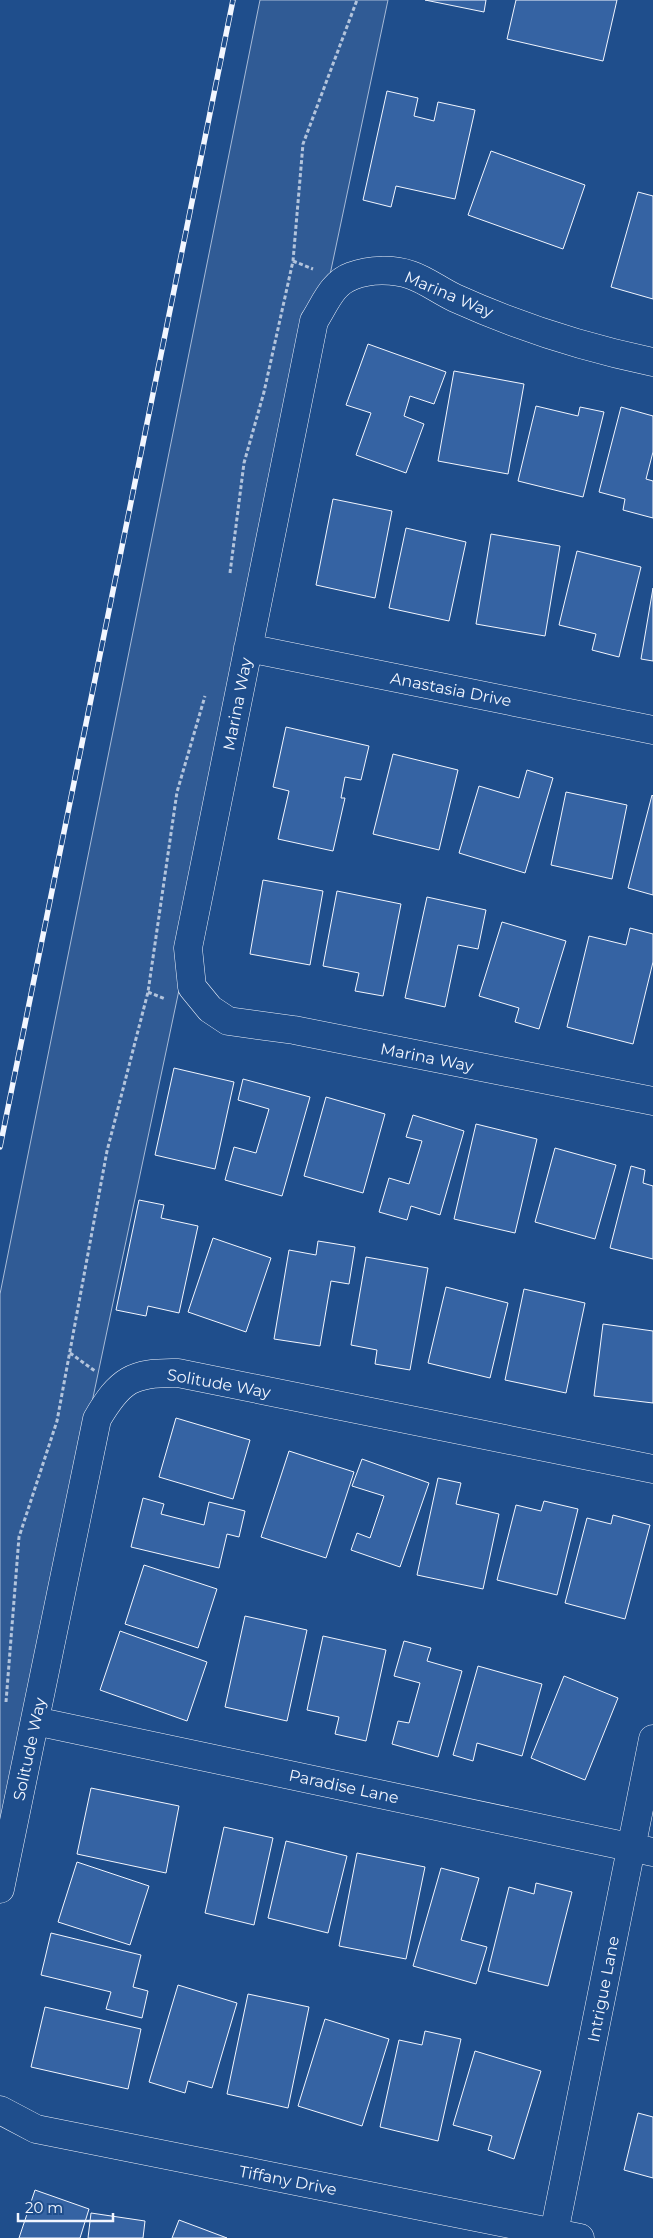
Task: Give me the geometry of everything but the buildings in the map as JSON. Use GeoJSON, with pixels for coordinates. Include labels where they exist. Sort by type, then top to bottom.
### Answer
{"type":"FeatureCollection","features":[{"type":"Feature","properties":{"kind":"street","name":"Marina Way"},"geometry":{"type":"LineString","coordinates":[[653,362],[543,332],[455,298],[412,275],[385,270],[366,272],[350,276],[334,286],[314,321],[188,948],[192,987],[210,1010],[228,1020],[294,1030],[653,1101]]}},
{"type":"Feature","properties":{"kind":"street","name":"Anastasia Drive"},"geometry":{"type":"LineString","coordinates":[[248,648],[653,730]]}},
{"type":"Feature","properties":{"kind":"street","name":"Solitude Way"},"geometry":{"type":"LineString","coordinates":[[0,1889],[97,1419],[112,1394],[130,1379],[153,1372],[178,1373],[653,1469]]}},
{"type":"Feature","properties":{"kind":"street","name":"Paradise Lane"},"geometry":{"type":"LineString","coordinates":[[35,1721],[642,1850]]}},
{"type":"Feature","properties":{"kind":"street","name":"Intrigue Lane"},"geometry":{"type":"LineString","coordinates":[[562,2236],[642,1850],[653,1739]]}},
{"type":"Feature","properties":{"kind":"street","name":"Tiffany Drive"},"geometry":{"type":"LineString","coordinates":[[0,2110],[36,2129],[562,2236]]}},
{"type":"Feature","properties":{"kind":"path"},"geometry":{"type":"LineString","coordinates":[[230,577],[244,463],[264,392],[293,261],[303,144],[356,0]]}},
{"type":"Feature","properties":{"kind":"path"},"geometry":{"type":"LineString","coordinates":[[5,1706],[19,1537],[58,1421],[107,1151],[148,992],[176,792],[207,690]]}},
{"type":"Feature","properties":{"kind":"shaded area"},"geometry":{"type":"Polygon","coordinates":[[[260,0],[388,0],[0,1838],[0,1294],[260,0]]]}},
{"type":"Feature","properties":{"kind":"railway"},"geometry":{"type":"LineString","coordinates":[[0,1147],[233,0]]}}]}
